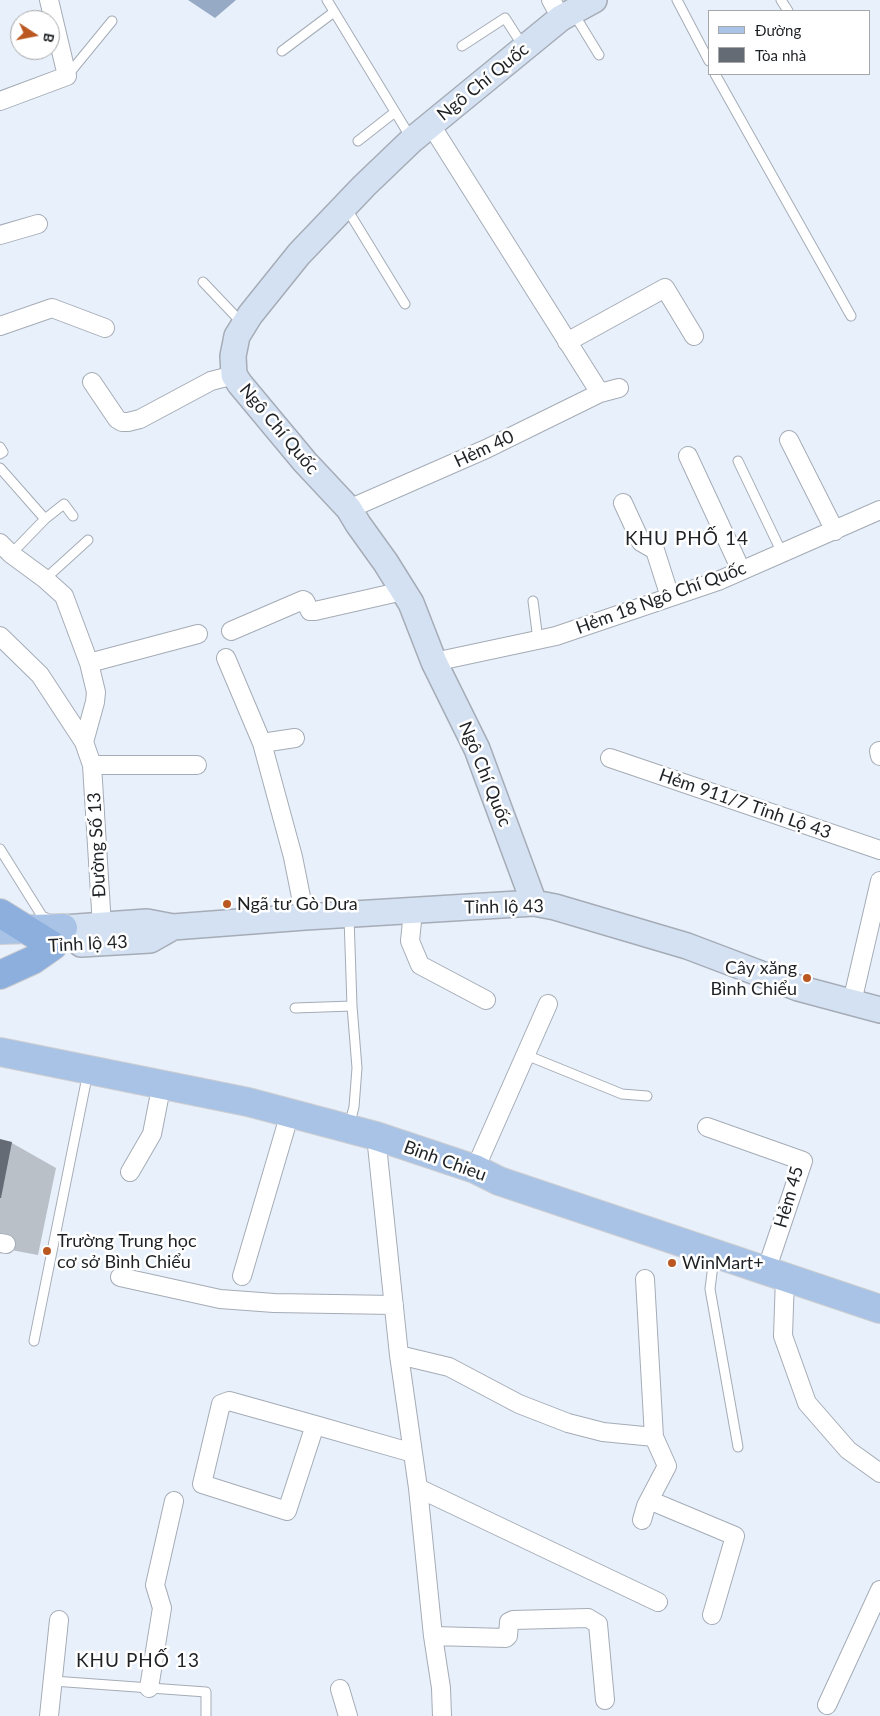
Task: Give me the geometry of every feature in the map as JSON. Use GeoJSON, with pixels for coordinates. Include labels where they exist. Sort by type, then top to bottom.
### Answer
{"type":"FeatureCollection","features":[{"type":"Feature","properties":{"kind":"highway"},"geometry":{"type":"LineString","coordinates":[[0,975],[33,960],[20,933]]}},
{"type":"Feature","properties":{"kind":"main road","name":"Ngô Chí Quốc"},"geometry":{"type":"LineString","coordinates":[[534,903],[477,749],[434,662],[410,603],[349,509],[305,462],[234,375],[233,356],[237,336],[250,315],[299,254],[345,206],[412,140],[524,48],[570,7]]}},
{"type":"Feature","properties":{"kind":"main road","name":"Tỉnh lộ 43"},"geometry":{"type":"LineString","coordinates":[[20,933],[147,922],[172,927],[534,903],[555,907],[687,946],[798,988],[880,1010]]}},
{"type":"Feature","properties":{"kind":"main road","name":"Tỉnh lộ 43"},"geometry":{"type":"LineString","coordinates":[[20,933],[150,940],[172,927]]}},
{"type":"Feature","properties":{"kind":"main road","name":"Binh Chieu"},"geometry":{"type":"LineString","coordinates":[[0,1052],[162,1083],[248,1102],[349,1128],[474,1169],[499,1181],[880,1309]]}},
{"type":"Feature","properties":{"kind":"street"},"geometry":{"type":"LineString","coordinates":[[0,101],[67,76],[49,0]]}},
{"type":"Feature","properties":{"kind":"street"},"geometry":{"type":"LineString","coordinates":[[431,125],[600,393]]}},
{"type":"Feature","properties":{"kind":"street"},"geometry":{"type":"LineString","coordinates":[[0,235],[38,224]]}},
{"type":"Feature","properties":{"kind":"street"},"geometry":{"type":"LineString","coordinates":[[568,342],[665,288],[694,336]]}},
{"type":"Feature","properties":{"kind":"street"},"geometry":{"type":"LineString","coordinates":[[0,326],[52,308],[105,328]]}},
{"type":"Feature","properties":{"kind":"street"},"geometry":{"type":"LineString","coordinates":[[92,382],[117,419],[122,422],[128,422],[140,419],[210,381],[234,375]]}},
{"type":"Feature","properties":{"kind":"street","name":"Hẻm 40"},"geometry":{"type":"LineString","coordinates":[[349,509],[486,448],[600,393],[619,388]]}},
{"type":"Feature","properties":{"kind":"street"},"geometry":{"type":"LineString","coordinates":[[789,440],[834,531]]}},
{"type":"Feature","properties":{"kind":"street"},"geometry":{"type":"LineString","coordinates":[[688,456],[741,570]]}},
{"type":"Feature","properties":{"kind":"street"},"geometry":{"type":"LineString","coordinates":[[623,503],[641,542],[655,550],[670,597]]}},
{"type":"Feature","properties":{"kind":"street","name":"Hẻm 18 Ngô Chí Quốc"},"geometry":{"type":"LineString","coordinates":[[434,662],[556,636],[718,581],[880,510]]}},
{"type":"Feature","properties":{"kind":"street"},"geometry":{"type":"LineString","coordinates":[[6,548],[64,596],[89,663],[96,692],[84,742]]}},
{"type":"Feature","properties":{"kind":"street"},"geometry":{"type":"LineString","coordinates":[[231,631],[303,600],[312,612],[403,591]]}},
{"type":"Feature","properties":{"kind":"street"},"geometry":{"type":"LineString","coordinates":[[89,663],[198,634]]}},
{"type":"Feature","properties":{"kind":"street","name":"Đường Số 13"},"geometry":{"type":"LineString","coordinates":[[0,636],[40,675],[84,742],[92,764],[102,926]]}},
{"type":"Feature","properties":{"kind":"street"},"geometry":{"type":"LineString","coordinates":[[226,658],[262,743],[289,840],[305,917]]}},
{"type":"Feature","properties":{"kind":"street"},"geometry":{"type":"LineString","coordinates":[[262,743],[295,738]]}},
{"type":"Feature","properties":{"kind":"street","name":"Hẻm 911/7 Tỉnh Lộ 43"},"geometry":{"type":"LineString","coordinates":[[610,758],[880,850]]}},
{"type":"Feature","properties":{"kind":"street"},"geometry":{"type":"LineString","coordinates":[[92,764],[197,765]]}},
{"type":"Feature","properties":{"kind":"street"},"geometry":{"type":"LineString","coordinates":[[852,1002],[880,881]]}},
{"type":"Feature","properties":{"kind":"street"},"geometry":{"type":"LineString","coordinates":[[413,911],[410,941],[420,965],[486,1000]]}},
{"type":"Feature","properties":{"kind":"street"},"geometry":{"type":"LineString","coordinates":[[474,1169],[548,1004]]}},
{"type":"Feature","properties":{"kind":"street"},"geometry":{"type":"LineString","coordinates":[[130,1172],[152,1134],[162,1083]]}},
{"type":"Feature","properties":{"kind":"street"},"geometry":{"type":"LineString","coordinates":[[242,1276],[290,1113]]}},
{"type":"Feature","properties":{"kind":"street","name":"Hẻm 45"},"geometry":{"type":"LineString","coordinates":[[707,1127],[802,1161],[776,1274]]}},
{"type":"Feature","properties":{"kind":"street"},"geometry":{"type":"LineString","coordinates":[[376,1136],[398,1355],[418,1488],[433,1636],[441,1688],[442,1716]]}},
{"type":"Feature","properties":{"kind":"street"},"geometry":{"type":"LineString","coordinates":[[776,1274],[783,1336],[807,1403],[848,1450],[880,1473]]}},
{"type":"Feature","properties":{"kind":"street"},"geometry":{"type":"LineString","coordinates":[[120,1277],[220,1299],[274,1303],[394,1305]]}},
{"type":"Feature","properties":{"kind":"street"},"geometry":{"type":"LineString","coordinates":[[642,1520],[649,1500],[667,1466],[654,1437],[645,1279]]}},
{"type":"Feature","properties":{"kind":"street"},"geometry":{"type":"LineString","coordinates":[[398,1355],[449,1367],[519,1404],[568,1424],[603,1432],[654,1437]]}},
{"type":"Feature","properties":{"kind":"street"},"geometry":{"type":"LineString","coordinates":[[315,1425],[287,1511],[202,1484],[221,1404],[229,1401],[413,1452]]}},
{"type":"Feature","properties":{"kind":"street"},"geometry":{"type":"LineString","coordinates":[[418,1488],[658,1602]]}},
{"type":"Feature","properties":{"kind":"street"},"geometry":{"type":"LineString","coordinates":[[649,1500],[735,1536],[712,1615]]}},
{"type":"Feature","properties":{"kind":"street"},"geometry":{"type":"LineString","coordinates":[[149,1688],[162,1608],[155,1585],[174,1502]]}},
{"type":"Feature","properties":{"kind":"street"},"geometry":{"type":"LineString","coordinates":[[827,1705],[880,1590]]}},
{"type":"Feature","properties":{"kind":"street"},"geometry":{"type":"LineString","coordinates":[[433,1636],[506,1638],[508,1636],[509,1622],[513,1620],[588,1618],[598,1624],[605,1700]]}},
{"type":"Feature","properties":{"kind":"street"},"geometry":{"type":"LineString","coordinates":[[49,1716],[59,1620]]}},
{"type":"Feature","properties":{"kind":"street"},"geometry":{"type":"LineString","coordinates":[[340,1689],[348,1716]]}},
{"type":"Feature","properties":{"kind":"lane"},"geometry":{"type":"LineString","coordinates":[[327,0],[412,140]]}},
{"type":"Feature","properties":{"kind":"lane"},"geometry":{"type":"LineString","coordinates":[[677,0],[708,59]]}},
{"type":"Feature","properties":{"kind":"lane"},"geometry":{"type":"LineString","coordinates":[[570,7],[599,55]]}},
{"type":"Feature","properties":{"kind":"lane"},"geometry":{"type":"LineString","coordinates":[[282,50],[334,12]]}},
{"type":"Feature","properties":{"kind":"lane"},"geometry":{"type":"LineString","coordinates":[[462,46],[505,18],[524,48]]}},
{"type":"Feature","properties":{"kind":"lane"},"geometry":{"type":"LineString","coordinates":[[67,76],[112,21]]}},
{"type":"Feature","properties":{"kind":"lane"},"geometry":{"type":"LineString","coordinates":[[716,75],[851,316]]}},
{"type":"Feature","properties":{"kind":"lane"},"geometry":{"type":"LineString","coordinates":[[358,141],[395,112]]}},
{"type":"Feature","properties":{"kind":"lane"},"geometry":{"type":"LineString","coordinates":[[345,206],[405,304]]}},
{"type":"Feature","properties":{"kind":"lane"},"geometry":{"type":"LineString","coordinates":[[203,282],[244,325]]}},
{"type":"Feature","properties":{"kind":"lane"},"geometry":{"type":"LineString","coordinates":[[0,447],[3,452],[0,454]]}},
{"type":"Feature","properties":{"kind":"lane"},"geometry":{"type":"LineString","coordinates":[[738,461],[782,553]]}},
{"type":"Feature","properties":{"kind":"lane"},"geometry":{"type":"LineString","coordinates":[[0,468],[45,519]]}},
{"type":"Feature","properties":{"kind":"lane"},"geometry":{"type":"LineString","coordinates":[[6,548],[64,504],[73,516]]}},
{"type":"Feature","properties":{"kind":"lane"},"geometry":{"type":"LineString","coordinates":[[45,579],[88,540]]}},
{"type":"Feature","properties":{"kind":"lane"},"geometry":{"type":"LineString","coordinates":[[533,602],[538,640]]}},
{"type":"Feature","properties":{"kind":"lane"},"geometry":{"type":"LineString","coordinates":[[0,849],[42,916],[20,933]]}},
{"type":"Feature","properties":{"kind":"lane"},"geometry":{"type":"LineString","coordinates":[[348,914],[356,1068],[354,1107],[349,1128]]}},
{"type":"Feature","properties":{"kind":"lane"},"geometry":{"type":"LineString","coordinates":[[296,1008],[352,1006]]}},
{"type":"Feature","properties":{"kind":"lane"},"geometry":{"type":"LineString","coordinates":[[526,1055],[622,1094],[647,1096]]}},
{"type":"Feature","properties":{"kind":"lane"},"geometry":{"type":"LineString","coordinates":[[34,1341],[88,1069]]}},
{"type":"Feature","properties":{"kind":"lane"},"geometry":{"type":"LineString","coordinates":[[714,1254],[710,1289],[738,1447]]}},
{"type":"Feature","properties":{"kind":"lane"},"geometry":{"type":"LineString","coordinates":[[53,1680],[206,1692],[206,1716]]}},
{"type":"Feature","properties":{"kind":"water"},"geometry":{"type":"Polygon","coordinates":[[[188,0],[236,0],[215,18],[188,0]]]}},
{"type":"Feature","properties":{"kind":"building"},"geometry":{"type":"Polygon","coordinates":[[[0,1139],[12,1142],[1,1198],[0,1198],[0,1139]]]}},
{"type":"Feature","properties":{"kind":"place","name":"Ngã tư Gò Dưa"},"geometry":{"type":"Point","coordinates":[227,904]}},
{"type":"Feature","properties":{"kind":"place","name":"Cây xăng Bình Chiểu"},"geometry":{"type":"Point","coordinates":[807,978]}},
{"type":"Feature","properties":{"kind":"place","name":"Trường Trung học cơ sở Bình Chiểu"},"geometry":{"type":"Point","coordinates":[47,1251]}},
{"type":"Feature","properties":{"kind":"place","name":"WinMart+"},"geometry":{"type":"Point","coordinates":[672,1263]}},
{"type":"Feature","properties":{"kind":"district","name":"KHU PHỐ 14"},"geometry":{"type":"Point","coordinates":[687,539]}},
{"type":"Feature","properties":{"kind":"district","name":"KHU PHỐ 13"},"geometry":{"type":"Point","coordinates":[138,1661]}}]}
